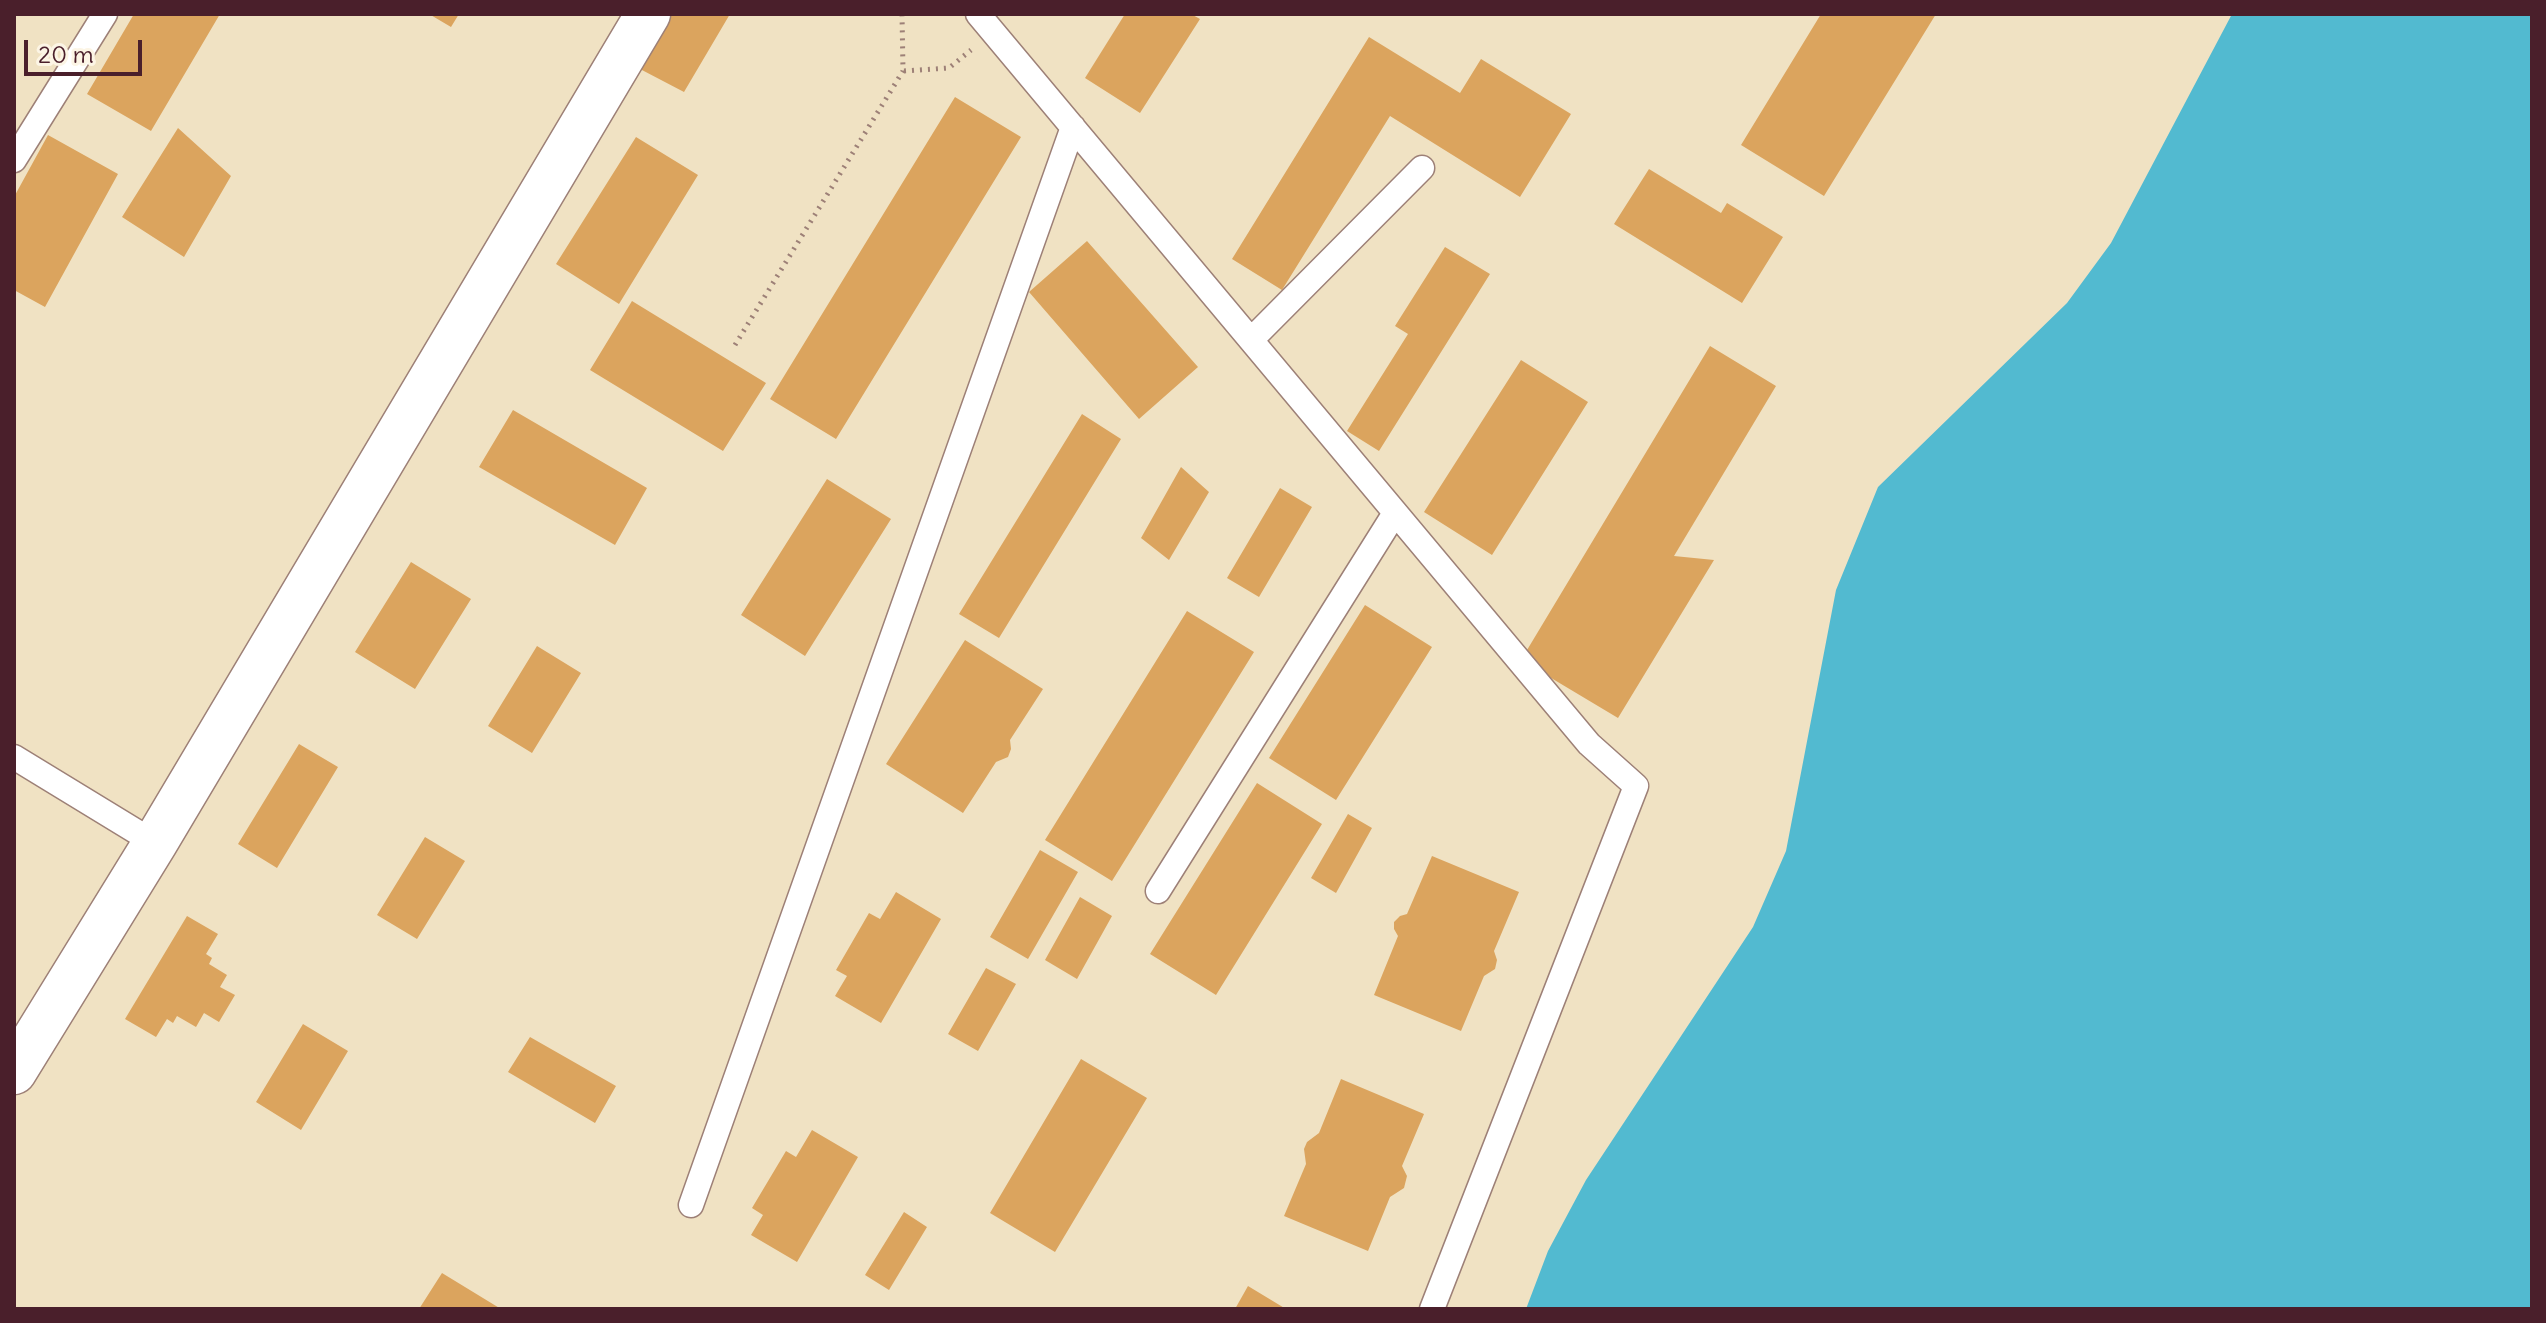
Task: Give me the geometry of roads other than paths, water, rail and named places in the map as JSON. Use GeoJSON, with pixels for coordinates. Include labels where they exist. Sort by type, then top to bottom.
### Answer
{"type":"FeatureCollection","features":[{"type":"Feature","properties":{"kind":"street"},"geometry":{"type":"LineString","coordinates":[[14,1072],[155,843],[648,14]]}},
{"type":"Feature","properties":{"kind":"lane"},"geometry":{"type":"LineString","coordinates":[[14,160],[105,14]]}},
{"type":"Feature","properties":{"kind":"lane"},"geometry":{"type":"LineString","coordinates":[[978,14],[1589,744],[1636,786],[1432,1309]]}},
{"type":"Feature","properties":{"kind":"lane"},"geometry":{"type":"LineString","coordinates":[[691,1205],[1073,127]]}},
{"type":"Feature","properties":{"kind":"lane"},"geometry":{"type":"LineString","coordinates":[[1251,340],[1422,168]]}},
{"type":"Feature","properties":{"kind":"lane"},"geometry":{"type":"LineString","coordinates":[[1158,891],[1395,513]]}},
{"type":"Feature","properties":{"kind":"lane"},"geometry":{"type":"LineString","coordinates":[[14,757],[155,843]]}},
{"type":"Feature","properties":{"kind":"water"},"geometry":{"type":"Polygon","coordinates":[[[2232,14],[2532,14],[2532,1309],[1526,1309],[1548,1251],[1586,1180],[1753,927],[1786,851],[1836,590],[1878,487],[2067,303],[2111,243],[2232,14]]]}}]}
